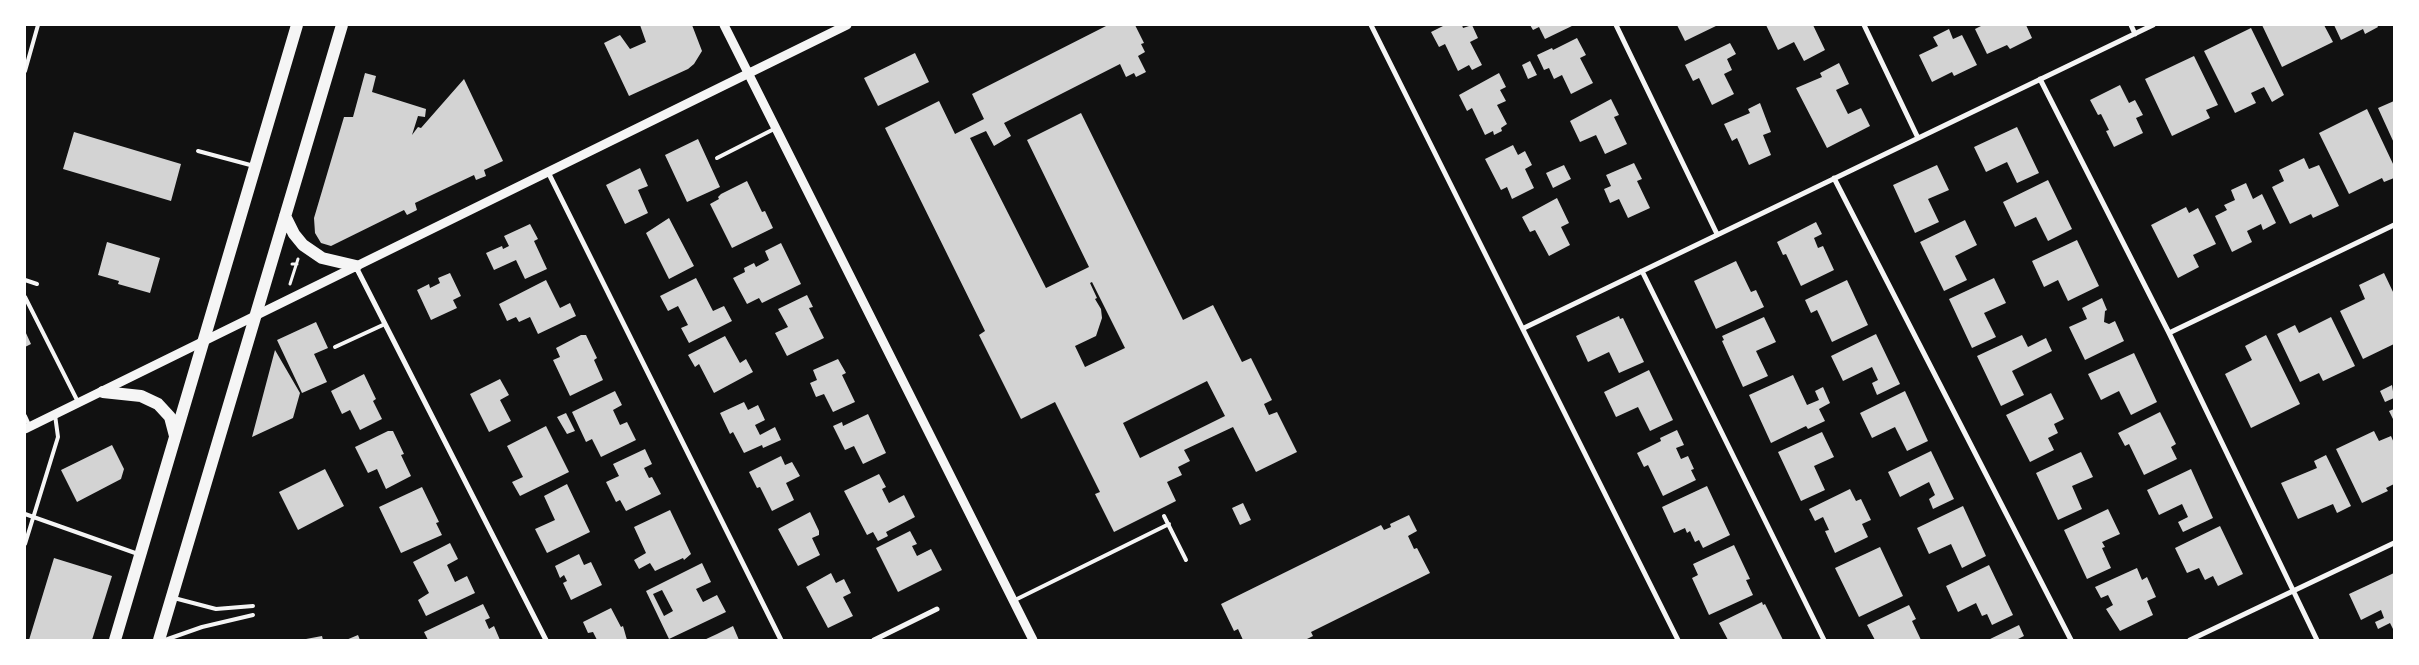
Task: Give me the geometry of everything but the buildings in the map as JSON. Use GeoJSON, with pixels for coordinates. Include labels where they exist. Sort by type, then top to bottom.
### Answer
{"type":"FeatureCollection","features":[{"type":"Feature","properties":{"kind":"main road"},"geometry":{"type":"LineString","coordinates":[[115,640],[297,25]]}},
{"type":"Feature","properties":{"kind":"main road"},"geometry":{"type":"LineString","coordinates":[[160,640],[342,25]]}},
{"type":"Feature","properties":{"kind":"main road"},"geometry":{"type":"LineString","coordinates":[[285,216],[294,234],[303,245],[322,258],[356,266]]}},
{"type":"Feature","properties":{"kind":"main road"},"geometry":{"type":"LineString","coordinates":[[102,392],[141,396],[158,404],[170,417],[175,437]]}},
{"type":"Feature","properties":{"kind":"street"},"geometry":{"type":"LineString","coordinates":[[724,25],[1033,640]]}},
{"type":"Feature","properties":{"kind":"street"},"geometry":{"type":"LineString","coordinates":[[1371,25],[1524,328],[1678,640]]}},
{"type":"Feature","properties":{"kind":"street"},"geometry":{"type":"LineString","coordinates":[[1616,25],[1717,234]]}},
{"type":"Feature","properties":{"kind":"street"},"geometry":{"type":"LineString","coordinates":[[1864,25],[1918,138]]}},
{"type":"Feature","properties":{"kind":"street"},"geometry":{"type":"LineString","coordinates":[[2131,25],[2135,34]]}},
{"type":"Feature","properties":{"kind":"street"},"geometry":{"type":"LineString","coordinates":[[1524,328],[2153,25]]}},
{"type":"Feature","properties":{"kind":"street"},"geometry":{"type":"LineString","coordinates":[[28,428],[204,343],[841,26]]}},
{"type":"Feature","properties":{"kind":"street"},"geometry":{"type":"LineString","coordinates":[[2040,79],[2169,333],[2292,592],[2317,640]]}},
{"type":"Feature","properties":{"kind":"street"},"geometry":{"type":"LineString","coordinates":[[548,172],[781,640]]}},
{"type":"Feature","properties":{"kind":"street"},"geometry":{"type":"LineString","coordinates":[[1834,178],[2071,640]]}},
{"type":"Feature","properties":{"kind":"street"},"geometry":{"type":"LineString","coordinates":[[2169,333],[2394,225]]}},
{"type":"Feature","properties":{"kind":"street"},"geometry":{"type":"LineString","coordinates":[[356,266],[546,640]]}},
{"type":"Feature","properties":{"kind":"street"},"geometry":{"type":"LineString","coordinates":[[1642,271],[1824,640]]}},
{"type":"Feature","properties":{"kind":"street"},"geometry":{"type":"LineString","coordinates":[[2190,640],[2394,543]]}},
{"type":"Feature","properties":{"kind":"street"},"geometry":{"type":"LineString","coordinates":[[874,640],[936,609]]}},
{"type":"Feature","properties":{"kind":"lane"},"geometry":{"type":"LineString","coordinates":[[25,71],[38,25]]}},
{"type":"Feature","properties":{"kind":"lane"},"geometry":{"type":"LineString","coordinates":[[717,158],[776,128]]}},
{"type":"Feature","properties":{"kind":"lane"},"geometry":{"type":"LineString","coordinates":[[198,152],[256,166]]}},
{"type":"Feature","properties":{"kind":"lane"},"geometry":{"type":"LineString","coordinates":[[25,280],[37,284]]}},
{"type":"Feature","properties":{"kind":"lane"},"geometry":{"type":"LineString","coordinates":[[25,296],[79,404]]}},
{"type":"Feature","properties":{"kind":"lane"},"geometry":{"type":"LineString","coordinates":[[335,347],[385,324]]}},
{"type":"Feature","properties":{"kind":"lane"},"geometry":{"type":"LineString","coordinates":[[25,544],[58,437],[55,415]]}},
{"type":"Feature","properties":{"kind":"lane"},"geometry":{"type":"LineString","coordinates":[[25,416],[28,428]]}},
{"type":"Feature","properties":{"kind":"lane"},"geometry":{"type":"LineString","coordinates":[[25,514],[140,554]]}},
{"type":"Feature","properties":{"kind":"lane"},"geometry":{"type":"LineString","coordinates":[[1164,516],[1186,560]]}},
{"type":"Feature","properties":{"kind":"lane"},"geometry":{"type":"LineString","coordinates":[[1013,600],[1169,524]]}},
{"type":"Feature","properties":{"kind":"lane"},"geometry":{"type":"LineString","coordinates":[[172,597],[216,609],[253,606]]}},
{"type":"Feature","properties":{"kind":"lane"},"geometry":{"type":"LineString","coordinates":[[165,640],[202,627],[253,615]]}},
{"type":"Feature","properties":{"kind":"path"},"geometry":{"type":"LineString","coordinates":[[290,285],[299,256]]}},
{"type":"Feature","properties":{"kind":"path"},"geometry":{"type":"LineString","coordinates":[[292,264],[297,264]]}}]}
